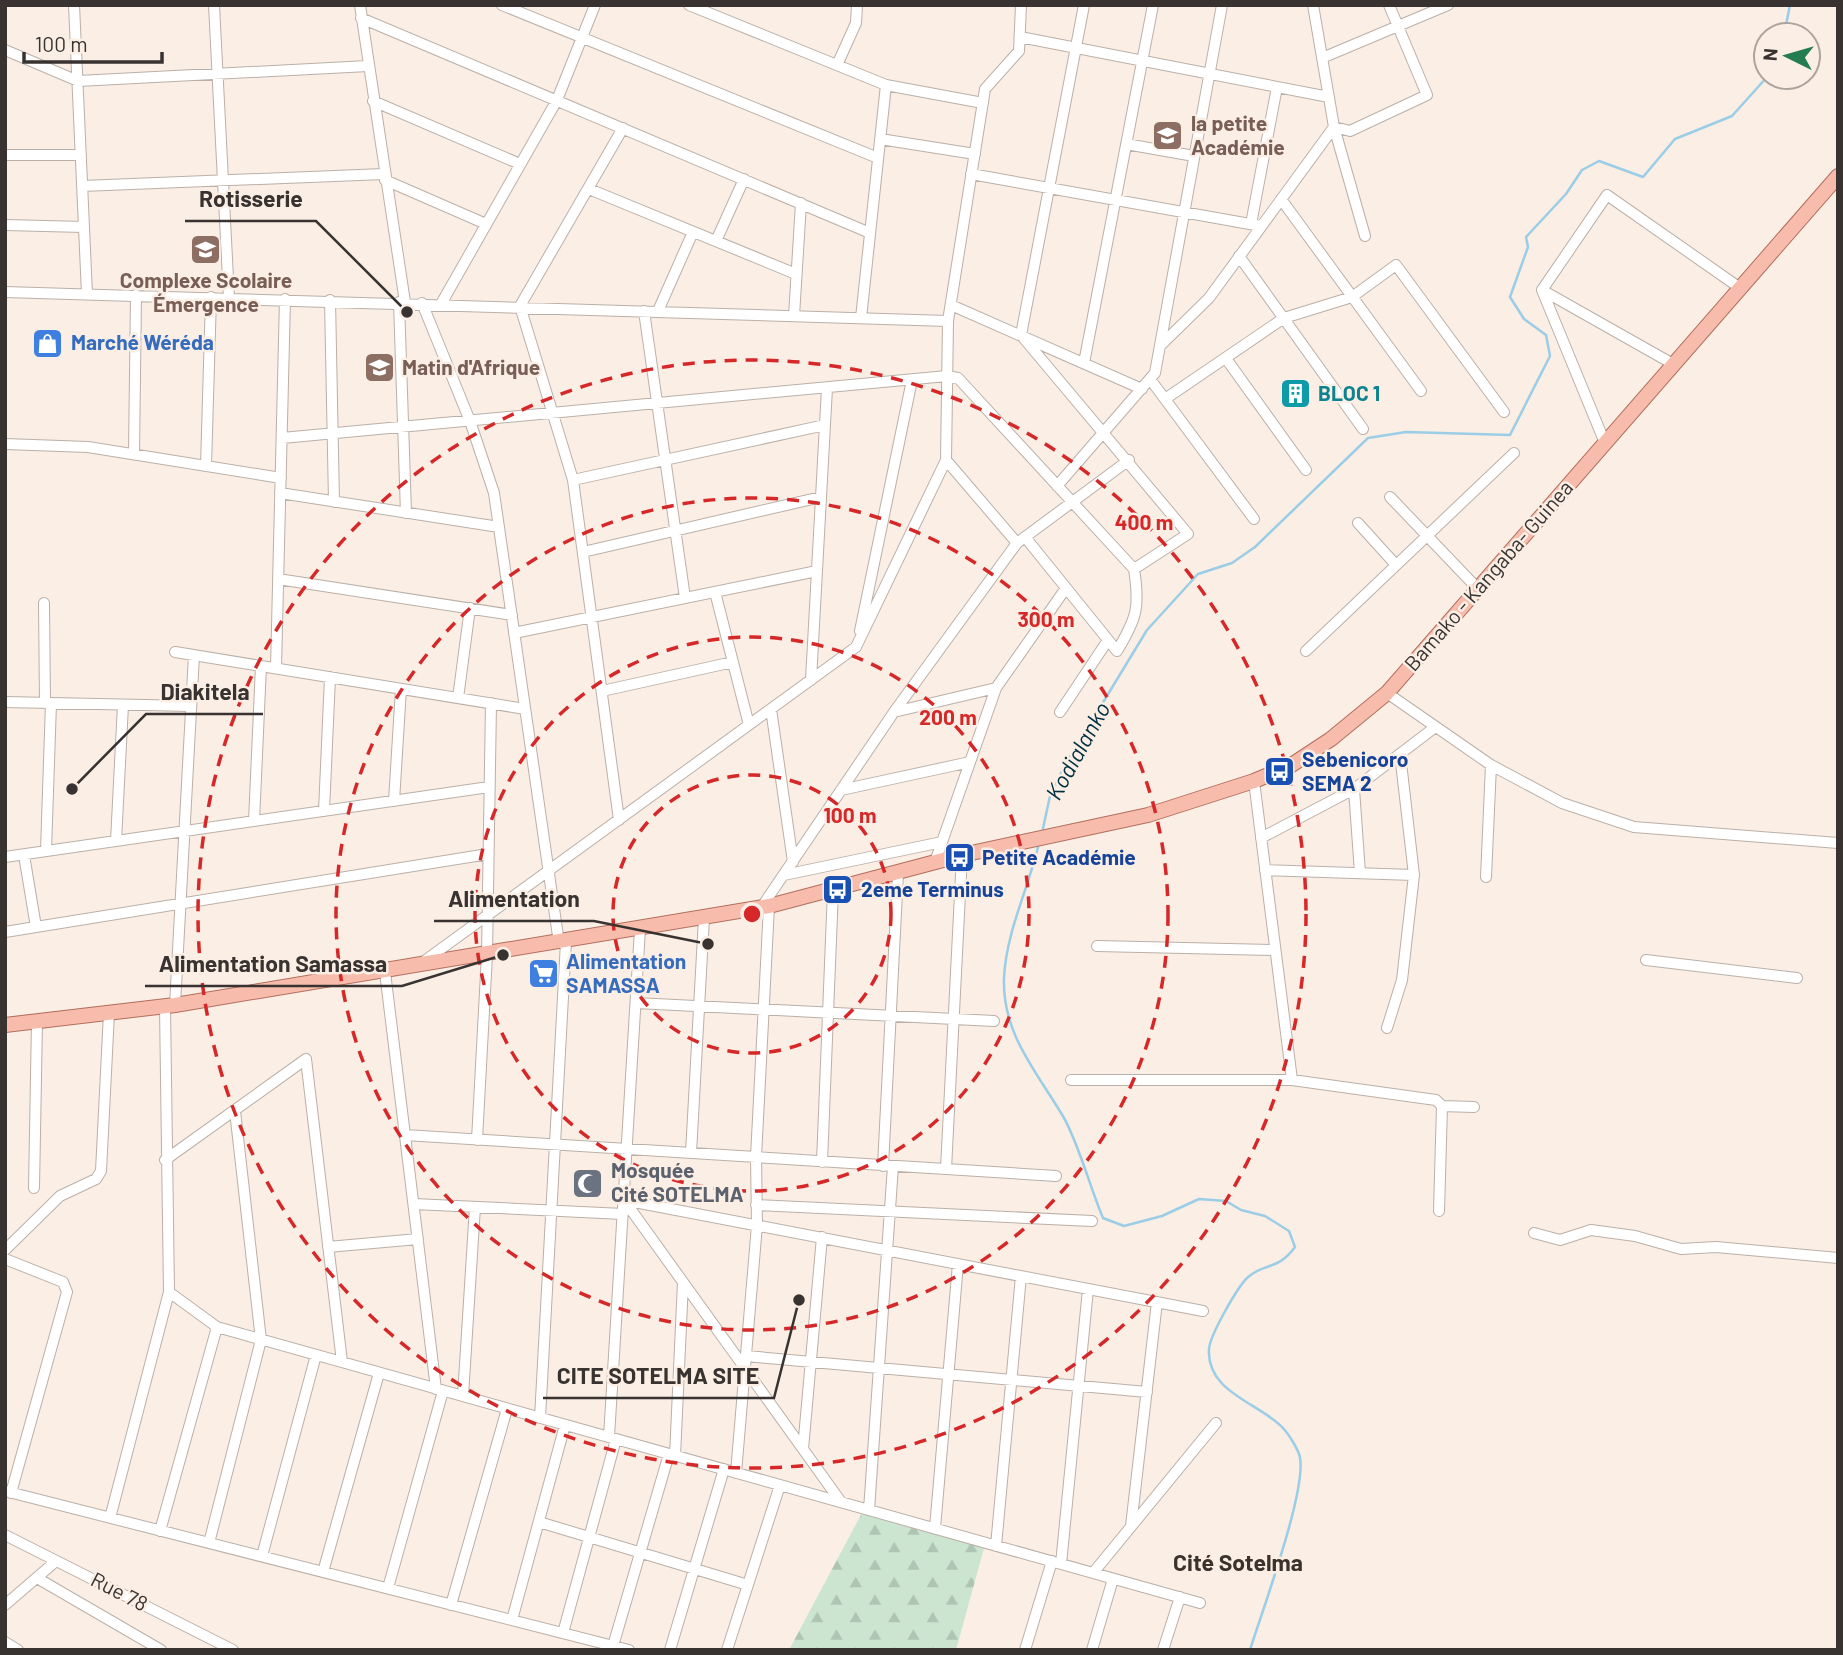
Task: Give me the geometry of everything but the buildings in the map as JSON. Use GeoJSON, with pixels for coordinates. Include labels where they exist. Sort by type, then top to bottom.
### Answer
{"type":"FeatureCollection","features":[{"type":"Feature","properties":{"kind":"main road","name":"Bamako - Kangaba- Guinea"},"geometry":{"type":"LineString","coordinates":[[5,1025],[170,1006],[415,968],[765,907],[962,855],[1148,815],[1254,781],[1290,766],[1331,739],[1387,692],[1838,176]]}},
{"type":"Feature","properties":{"kind":"street"},"geometry":{"type":"LineString","coordinates":[[74,5],[87,294]]}},
{"type":"Feature","properties":{"kind":"street"},"geometry":{"type":"LineString","coordinates":[[214,5],[229,298]]}},
{"type":"Feature","properties":{"kind":"street"},"geometry":{"type":"LineString","coordinates":[[360,5],[402,302],[406,513]]}},
{"type":"Feature","properties":{"kind":"street"},"geometry":{"type":"LineString","coordinates":[[502,5],[878,158]]}},
{"type":"Feature","properties":{"kind":"street"},"geometry":{"type":"LineString","coordinates":[[441,304],[557,100],[595,5]]}},
{"type":"Feature","properties":{"kind":"street"},"geometry":{"type":"LineString","coordinates":[[689,5],[886,85],[983,103]]}},
{"type":"Feature","properties":{"kind":"street"},"geometry":{"type":"LineString","coordinates":[[836,65],[856,23],[857,5]]}},
{"type":"Feature","properties":{"kind":"street"},"geometry":{"type":"LineString","coordinates":[[415,968],[856,648],[946,460],[948,321],[985,89],[1019,51],[1021,5]]}},
{"type":"Feature","properties":{"kind":"street"},"geometry":{"type":"LineString","coordinates":[[1021,335],[1084,5]]}},
{"type":"Feature","properties":{"kind":"street"},"geometry":{"type":"LineString","coordinates":[[1084,363],[1153,5]]}},
{"type":"Feature","properties":{"kind":"street"},"geometry":{"type":"LineString","coordinates":[[1057,486],[1155,373],[1222,5]]}},
{"type":"Feature","properties":{"kind":"street"},"geometry":{"type":"LineString","coordinates":[[1313,5],[1334,127],[1364,236]]}},
{"type":"Feature","properties":{"kind":"street"},"geometry":{"type":"LineString","coordinates":[[1334,127],[1350,131],[1427,95],[1389,5]]}},
{"type":"Feature","properties":{"kind":"street"},"geometry":{"type":"LineString","coordinates":[[1322,58],[1448,5]]}},
{"type":"Feature","properties":{"kind":"street"},"geometry":{"type":"LineString","coordinates":[[360,18],[870,233]]}},
{"type":"Feature","properties":{"kind":"street"},"geometry":{"type":"LineString","coordinates":[[1020,37],[1329,97]]}},
{"type":"Feature","properties":{"kind":"street"},"geometry":{"type":"LineString","coordinates":[[5,50],[78,82],[368,66]]}},
{"type":"Feature","properties":{"kind":"street"},"geometry":{"type":"LineString","coordinates":[[862,318],[886,85]]}},
{"type":"Feature","properties":{"kind":"street"},"geometry":{"type":"LineString","coordinates":[[1256,225],[1277,87]]}},
{"type":"Feature","properties":{"kind":"street"},"geometry":{"type":"LineString","coordinates":[[373,101],[520,164]]}},
{"type":"Feature","properties":{"kind":"street"},"geometry":{"type":"LineString","coordinates":[[1160,346],[1209,298],[1239,256],[1256,225],[1281,199],[1334,127]]}},
{"type":"Feature","properties":{"kind":"street"},"geometry":{"type":"LineString","coordinates":[[619,820],[573,480],[520,306],[623,128]]}},
{"type":"Feature","properties":{"kind":"street"},"geometry":{"type":"LineString","coordinates":[[880,139],[975,155]]}},
{"type":"Feature","properties":{"kind":"street"},"geometry":{"type":"LineString","coordinates":[[1126,144],[1194,156]]}},
{"type":"Feature","properties":{"kind":"street"},"geometry":{"type":"LineString","coordinates":[[5,155],[81,156]]}},
{"type":"Feature","properties":{"kind":"street"},"geometry":{"type":"LineString","coordinates":[[971,174],[1256,225]]}},
{"type":"Feature","properties":{"kind":"street"},"geometry":{"type":"LineString","coordinates":[[82,186],[385,177],[486,225]]}},
{"type":"Feature","properties":{"kind":"street"},"geometry":{"type":"LineString","coordinates":[[716,241],[744,179]]}},
{"type":"Feature","properties":{"kind":"street"},"geometry":{"type":"LineString","coordinates":[[589,189],[796,274]]}},
{"type":"Feature","properties":{"kind":"street"},"geometry":{"type":"LineString","coordinates":[[1542,290],[1607,195],[1740,288]]}},
{"type":"Feature","properties":{"kind":"street"},"geometry":{"type":"LineString","coordinates":[[1281,199],[1421,391]]}},
{"type":"Feature","properties":{"kind":"street"},"geometry":{"type":"LineString","coordinates":[[794,316],[801,203]]}},
{"type":"Feature","properties":{"kind":"street"},"geometry":{"type":"LineString","coordinates":[[5,225],[84,227]]}},
{"type":"Feature","properties":{"kind":"street"},"geometry":{"type":"LineString","coordinates":[[658,311],[693,232]]}},
{"type":"Feature","properties":{"kind":"street"},"geometry":{"type":"LineString","coordinates":[[1239,256],[1363,429]]}},
{"type":"Feature","properties":{"kind":"street"},"geometry":{"type":"LineString","coordinates":[[1165,399],[1227,360],[1284,318],[1352,297],[1396,265],[1504,412]]}},
{"type":"Feature","properties":{"kind":"street"},"geometry":{"type":"LineString","coordinates":[[1542,290],[1673,364]]}},
{"type":"Feature","properties":{"kind":"street"},"geometry":{"type":"LineString","coordinates":[[1542,290],[1605,443]]}},
{"type":"Feature","properties":{"kind":"street"},"geometry":{"type":"LineString","coordinates":[[5,292],[402,302],[948,321]]}},
{"type":"Feature","properties":{"kind":"street"},"geometry":{"type":"LineString","coordinates":[[134,454],[136,295]]}},
{"type":"Feature","properties":{"kind":"street"},"geometry":{"type":"LineString","coordinates":[[206,466],[211,297]]}},
{"type":"Feature","properties":{"kind":"street"},"geometry":{"type":"LineString","coordinates":[[276,668],[285,299]]}},
{"type":"Feature","properties":{"kind":"street"},"geometry":{"type":"LineString","coordinates":[[330,300],[334,502]]}},
{"type":"Feature","properties":{"kind":"street"},"geometry":{"type":"LineString","coordinates":[[422,303],[470,421],[494,493],[548,871],[562,943],[555,1145],[540,1418]]}},
{"type":"Feature","properties":{"kind":"street"},"geometry":{"type":"LineString","coordinates":[[951,305],[1142,389]]}},
{"type":"Feature","properties":{"kind":"street"},"geometry":{"type":"LineString","coordinates":[[644,311],[685,598]]}},
{"type":"Feature","properties":{"kind":"street"},"geometry":{"type":"LineString","coordinates":[[1021,335],[1129,460],[1188,534],[1134,569]]}},
{"type":"Feature","properties":{"kind":"street"},"geometry":{"type":"LineString","coordinates":[[1227,360],[1306,470]]}},
{"type":"Feature","properties":{"kind":"street"},"geometry":{"type":"LineString","coordinates":[[282,438],[947,376],[958,379],[1134,569],[1139,598],[1136,620],[1117,651],[1066,588],[946,460]]}},
{"type":"Feature","properties":{"kind":"street"},"geometry":{"type":"LineString","coordinates":[[1150,379],[1254,519]]}},
{"type":"Feature","properties":{"kind":"street"},"geometry":{"type":"LineString","coordinates":[[856,648],[912,380]]}},
{"type":"Feature","properties":{"kind":"street"},"geometry":{"type":"LineString","coordinates":[[811,680],[827,388]]}},
{"type":"Feature","properties":{"kind":"street"},"geometry":{"type":"LineString","coordinates":[[573,480],[825,425]]}},
{"type":"Feature","properties":{"kind":"street"},"geometry":{"type":"LineString","coordinates":[[5,444],[88,447],[281,478]]}},
{"type":"Feature","properties":{"kind":"street"},"geometry":{"type":"LineString","coordinates":[[1306,651],[1514,453]]}},
{"type":"Feature","properties":{"kind":"street"},"geometry":{"type":"LineString","coordinates":[[736,1473],[757,1225],[756,1157],[765,907],[894,712],[1021,540],[1129,460]]}},
{"type":"Feature","properties":{"kind":"street"},"geometry":{"type":"LineString","coordinates":[[280,493],[499,527]]}},
{"type":"Feature","properties":{"kind":"street"},"geometry":{"type":"LineString","coordinates":[[583,552],[821,497]]}},
{"type":"Feature","properties":{"kind":"street"},"geometry":{"type":"LineString","coordinates":[[1390,497],[1478,589]]}},
{"type":"Feature","properties":{"kind":"street"},"geometry":{"type":"LineString","coordinates":[[1358,523],[1396,565]]}},
{"type":"Feature","properties":{"kind":"street"},"geometry":{"type":"LineString","coordinates":[[514,633],[817,571]]}},
{"type":"Feature","properties":{"kind":"street"},"geometry":{"type":"LineString","coordinates":[[278,579],[512,615]]}},
{"type":"Feature","properties":{"kind":"street"},"geometry":{"type":"LineString","coordinates":[[935,863],[996,688],[1066,588]]}},
{"type":"Feature","properties":{"kind":"street"},"geometry":{"type":"LineString","coordinates":[[715,592],[749,725]]}},
{"type":"Feature","properties":{"kind":"street"},"geometry":{"type":"LineString","coordinates":[[44,603],[48,703],[46,851]]}},
{"type":"Feature","properties":{"kind":"street"},"geometry":{"type":"LineString","coordinates":[[458,698],[470,608]]}},
{"type":"Feature","properties":{"kind":"street"},"geometry":{"type":"LineString","coordinates":[[1060,712],[1108,640]]}},
{"type":"Feature","properties":{"kind":"street"},"geometry":{"type":"LineString","coordinates":[[175,652],[525,709]]}},
{"type":"Feature","properties":{"kind":"street"},"geometry":{"type":"LineString","coordinates":[[110,1518],[169,1292],[165,1160],[170,1006],[180,904],[194,655]]}},
{"type":"Feature","properties":{"kind":"street"},"geometry":{"type":"LineString","coordinates":[[602,691],[733,662]]}},
{"type":"Feature","properties":{"kind":"street"},"geometry":{"type":"LineString","coordinates":[[254,821],[261,666]]}},
{"type":"Feature","properties":{"kind":"street"},"geometry":{"type":"LineString","coordinates":[[324,811],[330,677]]}},
{"type":"Feature","properties":{"kind":"street"},"geometry":{"type":"LineString","coordinates":[[894,712],[996,688]]}},
{"type":"Feature","properties":{"kind":"street"},"geometry":{"type":"LineString","coordinates":[[394,801],[401,689]]}},
{"type":"Feature","properties":{"kind":"street"},"geometry":{"type":"LineString","coordinates":[[1387,692],[1434,728],[1491,765],[1562,803],[1634,827],[1838,843]]}},
{"type":"Feature","properties":{"kind":"street"},"geometry":{"type":"LineString","coordinates":[[5,702],[191,706]]}},
{"type":"Feature","properties":{"kind":"street"},"geometry":{"type":"LineString","coordinates":[[477,1140],[487,955],[491,703]]}},
{"type":"Feature","properties":{"kind":"street"},"geometry":{"type":"LineString","coordinates":[[116,841],[123,705]]}},
{"type":"Feature","properties":{"kind":"street"},"geometry":{"type":"LineString","coordinates":[[771,709],[793,862]]}},
{"type":"Feature","properties":{"kind":"street"},"geometry":{"type":"LineString","coordinates":[[1261,838],[1353,789],[1434,728]]}},
{"type":"Feature","properties":{"kind":"street"},"geometry":{"type":"LineString","coordinates":[[1387,1028],[1402,980],[1414,875],[1400,754]]}},
{"type":"Feature","properties":{"kind":"street"},"geometry":{"type":"LineString","coordinates":[[841,790],[971,762]]}},
{"type":"Feature","properties":{"kind":"street"},"geometry":{"type":"LineString","coordinates":[[1486,877],[1491,765]]}},
{"type":"Feature","properties":{"kind":"street"},"geometry":{"type":"LineString","coordinates":[[1254,781],[1292,1080]]}},
{"type":"Feature","properties":{"kind":"street"},"geometry":{"type":"LineString","coordinates":[[5,857],[489,787]]}},
{"type":"Feature","properties":{"kind":"street"},"geometry":{"type":"LineString","coordinates":[[1353,789],[1360,873]]}},
{"type":"Feature","properties":{"kind":"street"},"geometry":{"type":"LineString","coordinates":[[784,875],[942,842]]}},
{"type":"Feature","properties":{"kind":"street"},"geometry":{"type":"LineString","coordinates":[[5,932],[488,854]]}},
{"type":"Feature","properties":{"kind":"street"},"geometry":{"type":"LineString","coordinates":[[23,855],[36,927]]}},
{"type":"Feature","properties":{"kind":"street"},"geometry":{"type":"LineString","coordinates":[[946,1169],[962,855]]}},
{"type":"Feature","properties":{"kind":"street"},"geometry":{"type":"LineString","coordinates":[[1265,870],[1414,875]]}},
{"type":"Feature","properties":{"kind":"street"},"geometry":{"type":"LineString","coordinates":[[869,1510],[890,1212],[888,1166],[891,1016],[898,873]]}},
{"type":"Feature","properties":{"kind":"street"},"geometry":{"type":"LineString","coordinates":[[822,1161],[832,890]]}},
{"type":"Feature","properties":{"kind":"street"},"geometry":{"type":"LineString","coordinates":[[691,1153],[704,918]]}},
{"type":"Feature","properties":{"kind":"street"},"geometry":{"type":"LineString","coordinates":[[563,1633],[613,1438],[640,929]]}},
{"type":"Feature","properties":{"kind":"street"},"geometry":{"type":"LineString","coordinates":[[1097,946],[1275,950]]}},
{"type":"Feature","properties":{"kind":"street"},"geometry":{"type":"LineString","coordinates":[[1646,960],[1797,978]]}},
{"type":"Feature","properties":{"kind":"street"},"geometry":{"type":"LineString","coordinates":[[385,972],[418,1239],[440,1390],[388,1588]]}},
{"type":"Feature","properties":{"kind":"street"},"geometry":{"type":"LineString","coordinates":[[636,1003],[994,1021]]}},
{"type":"Feature","properties":{"kind":"street"},"geometry":{"type":"LineString","coordinates":[[5,1250],[60,1196],[96,1179],[101,1171],[109,1013]]}},
{"type":"Feature","properties":{"kind":"street"},"geometry":{"type":"LineString","coordinates":[[34,1188],[37,1021]]}},
{"type":"Feature","properties":{"kind":"street"},"geometry":{"type":"LineString","coordinates":[[165,1160],[306,1059],[342,1362]]}},
{"type":"Feature","properties":{"kind":"street"},"geometry":{"type":"LineString","coordinates":[[1071,1080],[1292,1080],[1436,1100],[1442,1106],[1474,1107]]}},
{"type":"Feature","properties":{"kind":"street"},"geometry":{"type":"LineString","coordinates":[[1439,1211],[1442,1106]]}},
{"type":"Feature","properties":{"kind":"street"},"geometry":{"type":"LineString","coordinates":[[209,1543],[261,1340],[235,1111]]}},
{"type":"Feature","properties":{"kind":"street"},"geometry":{"type":"LineString","coordinates":[[405,1135],[1056,1176]]}},
{"type":"Feature","properties":{"kind":"street"},"geometry":{"type":"LineString","coordinates":[[624,1200],[1203,1311]]}},
{"type":"Feature","properties":{"kind":"street"},"geometry":{"type":"LineString","coordinates":[[624,1200],[841,1502]]}},
{"type":"Feature","properties":{"kind":"street"},"geometry":{"type":"LineString","coordinates":[[414,1204],[623,1213]]}},
{"type":"Feature","properties":{"kind":"street"},"geometry":{"type":"LineString","coordinates":[[756,1205],[1091,1221]]}},
{"type":"Feature","properties":{"kind":"street"},"geometry":{"type":"LineString","coordinates":[[463,1396],[475,1207]]}},
{"type":"Feature","properties":{"kind":"street"},"geometry":{"type":"LineString","coordinates":[[1534,1233],[1560,1240],[1591,1230],[1635,1237],[1681,1249],[1716,1247],[1838,1258]]}},
{"type":"Feature","properties":{"kind":"street"},"geometry":{"type":"LineString","coordinates":[[803,1449],[822,1237]]}},
{"type":"Feature","properties":{"kind":"street"},"geometry":{"type":"LineString","coordinates":[[328,1247],[418,1239]]}},
{"type":"Feature","properties":{"kind":"street"},"geometry":{"type":"LineString","coordinates":[[5,1259],[63,1282],[67,1292],[8,1492],[629,1650]]}},
{"type":"Feature","properties":{"kind":"street"},"geometry":{"type":"LineString","coordinates":[[935,1528],[958,1264]]}},
{"type":"Feature","properties":{"kind":"street"},"geometry":{"type":"LineString","coordinates":[[996,1546],[1021,1276]]}},
{"type":"Feature","properties":{"kind":"street"},"geometry":{"type":"LineString","coordinates":[[613,1646],[672,1455],[683,1282]]}},
{"type":"Feature","properties":{"kind":"street"},"geometry":{"type":"LineString","coordinates":[[1025,1650],[1057,1563],[1088,1289]]}},
{"type":"Feature","properties":{"kind":"street"},"geometry":{"type":"LineString","coordinates":[[169,1292],[217,1327],[1200,1603]]}},
{"type":"Feature","properties":{"kind":"street"},"geometry":{"type":"LineString","coordinates":[[1131,1526],[1157,1302]]}},
{"type":"Feature","properties":{"kind":"street"},"geometry":{"type":"LineString","coordinates":[[160,1531],[217,1327]]}},
{"type":"Feature","properties":{"kind":"street"},"geometry":{"type":"LineString","coordinates":[[262,1556],[316,1355]]}},
{"type":"Feature","properties":{"kind":"street"},"geometry":{"type":"LineString","coordinates":[[746,1356],[1147,1392]]}},
{"type":"Feature","properties":{"kind":"street"},"geometry":{"type":"LineString","coordinates":[[323,1572],[379,1373]]}},
{"type":"Feature","properties":{"kind":"street"},"geometry":{"type":"LineString","coordinates":[[452,1605],[507,1409]]}},
{"type":"Feature","properties":{"kind":"street"},"geometry":{"type":"LineString","coordinates":[[1093,1573],[1216,1423]]}},
{"type":"Feature","properties":{"kind":"street"},"geometry":{"type":"LineString","coordinates":[[512,1620],[565,1425]]}},
{"type":"Feature","properties":{"kind":"street"},"geometry":{"type":"LineString","coordinates":[[670,1650],[724,1469]]}},
{"type":"Feature","properties":{"kind":"street"},"geometry":{"type":"LineString","coordinates":[[727,1650],[780,1485]]}},
{"type":"Feature","properties":{"kind":"street"},"geometry":{"type":"LineString","coordinates":[[538,1522],[748,1585]]}},
{"type":"Feature","properties":{"kind":"street","name":"Rue 78"},"geometry":{"type":"LineString","coordinates":[[5,1535],[212,1645],[233,1650]]}},
{"type":"Feature","properties":{"kind":"street"},"geometry":{"type":"LineString","coordinates":[[6,1603],[56,1561]]}},
{"type":"Feature","properties":{"kind":"street"},"geometry":{"type":"LineString","coordinates":[[37,1578],[161,1650]]}},
{"type":"Feature","properties":{"kind":"street"},"geometry":{"type":"LineString","coordinates":[[1092,1650],[1114,1578]]}},
{"type":"Feature","properties":{"kind":"street"},"geometry":{"type":"LineString","coordinates":[[1163,1650],[1180,1597]]}},
{"type":"Feature","properties":{"kind":"street"},"geometry":{"type":"LineString","coordinates":[[5,1642],[18,1650]]}},
{"type":"Feature","properties":{"kind":"green space"},"geometry":{"type":"Polygon","coordinates":[[[863,1511],[984,1548],[956,1650],[789,1650],[863,1511]]]}},
{"type":"Feature","properties":{"kind":"waterway","name":"Kodialanko"},"geometry":{"type":"LineString","coordinates":[[1787,21],[1790,5]]}},
{"type":"Feature","properties":{"kind":"waterway","name":"Kodialanko"},"geometry":{"type":"LineString","coordinates":[[1042,833],[1050,796],[1065,765],[1147,630],[1198,574],[1232,563],[1255,547],[1368,438],[1406,432],[1510,435],[1550,356],[1546,335],[1524,319],[1510,297],[1528,247],[1526,237],[1566,194],[1582,170],[1599,161],[1643,177],[1675,139],[1732,116],[1754,91]]}},
{"type":"Feature","properties":{"kind":"waterway","name":"Kodialanko"},"geometry":{"type":"LineString","coordinates":[[1039,843],[1009,944],[1004,978],[1005,999],[1015,1035],[1064,1118],[1080,1153],[1103,1218],[1124,1226],[1162,1216],[1199,1199],[1226,1201],[1241,1210],[1265,1216],[1289,1231],[1295,1247],[1282,1260],[1247,1278],[1225,1312],[1209,1349],[1210,1364],[1216,1376],[1236,1395],[1282,1427],[1299,1454],[1301,1469],[1298,1492],[1250,1650]]}},
{"type":"Feature","properties":{"kind":"place","name":"la petite Académie"},"geometry":{"type":"Point","coordinates":[1168,136]}},
{"type":"Feature","properties":{"kind":"place","name":"Complexe Scolaire Émergence"},"geometry":{"type":"Point","coordinates":[206,249]}},
{"type":"Feature","properties":{"kind":"place","name":"Rotisserie"},"geometry":{"type":"Point","coordinates":[407,312]}},
{"type":"Feature","properties":{"kind":"place","name":"Marché Wéréda"},"geometry":{"type":"Point","coordinates":[48,343]}},
{"type":"Feature","properties":{"kind":"place","name":"Matin d'Afrique"},"geometry":{"type":"Point","coordinates":[379,368]}},
{"type":"Feature","properties":{"kind":"place","name":"BLOC 1"},"geometry":{"type":"Point","coordinates":[1295,394]}},
{"type":"Feature","properties":{"kind":"place","name":"Sebenicoro SEMA 2"},"geometry":{"type":"Point","coordinates":[1279,772]}},
{"type":"Feature","properties":{"kind":"place","name":"Diakitela"},"geometry":{"type":"Point","coordinates":[72,789]}},
{"type":"Feature","properties":{"kind":"place","name":"Petite Académie"},"geometry":{"type":"Point","coordinates":[959,858]}},
{"type":"Feature","properties":{"kind":"place","name":"2eme Terminus"},"geometry":{"type":"Point","coordinates":[838,890]}},
{"type":"Feature","properties":{"kind":"place","name":"Alimentation"},"geometry":{"type":"Point","coordinates":[708,944]}},
{"type":"Feature","properties":{"kind":"place","name":"Alimentation Samassa"},"geometry":{"type":"Point","coordinates":[503,955]}},
{"type":"Feature","properties":{"kind":"place","name":"Alimentation SAMASSA"},"geometry":{"type":"Point","coordinates":[543,974]}},
{"type":"Feature","properties":{"kind":"place","name":"Mosquée Cité SOTELMA"},"geometry":{"type":"Point","coordinates":[588,1183]}},
{"type":"Feature","properties":{"kind":"place","name":"CITE SOTELMA SITE"},"geometry":{"type":"Point","coordinates":[799,1300]}},
{"type":"Feature","properties":{"kind":"district","name":"Cité Sotelma"},"geometry":{"type":"Point","coordinates":[1238,1563]}}]}
